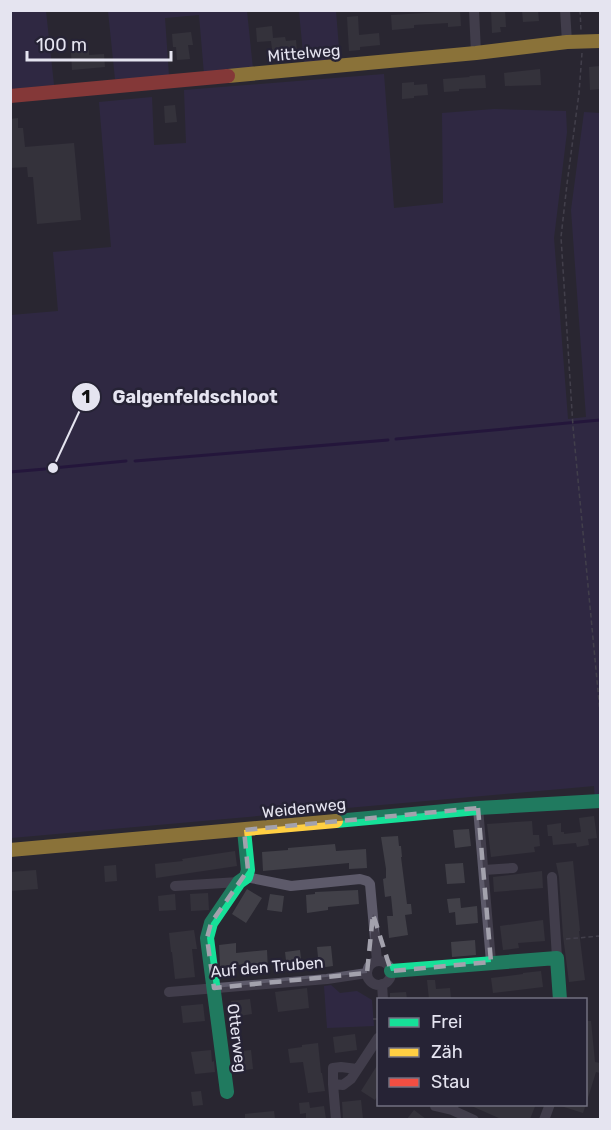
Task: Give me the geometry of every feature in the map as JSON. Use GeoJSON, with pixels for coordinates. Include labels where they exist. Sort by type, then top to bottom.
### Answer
{"type":"FeatureCollection","features":[{"type":"Feature","properties":{"kind":"street"},"geometry":{"type":"LineString","coordinates":[[474,10],[476,53]]}},
{"type":"Feature","properties":{"kind":"street"},"geometry":{"type":"LineString","coordinates":[[565,10],[567,42]]}},
{"type":"Feature","properties":{"kind":"street","name":"Mittelweg"},"geometry":{"type":"LineString","coordinates":[[10,96],[476,53],[567,42],[600,41]]}},
{"type":"Feature","properties":{"kind":"street","name":"Weidenweg"},"geometry":{"type":"LineString","coordinates":[[10,850],[478,808],[600,801]]}},
{"type":"Feature","properties":{"kind":"street"},"geometry":{"type":"LineString","coordinates":[[478,808],[491,962]]}},
{"type":"Feature","properties":{"kind":"street"},"geometry":{"type":"LineString","coordinates":[[242,880],[248,870],[244,830]]}},
{"type":"Feature","properties":{"kind":"street"},"geometry":{"type":"LineString","coordinates":[[484,870],[513,868]]}},
{"type":"Feature","properties":{"kind":"street"},"geometry":{"type":"LineString","coordinates":[[552,877],[560,998]]}},
{"type":"Feature","properties":{"kind":"street"},"geometry":{"type":"LineString","coordinates":[[175,886],[242,880],[291,886],[360,879],[367,881],[370,884],[377,961]]}},
{"type":"Feature","properties":{"kind":"street","name":"Otterweg"},"geometry":{"type":"LineString","coordinates":[[227,1092],[207,938],[211,923],[242,880]]}},
{"type":"Feature","properties":{"kind":"street"},"geometry":{"type":"LineString","coordinates":[[391,971],[556,958]]}},
{"type":"Feature","properties":{"kind":"street"},"geometry":{"type":"LineString","coordinates":[[377,961],[386,963],[391,971],[389,979],[382,984],[372,982],[367,973],[369,965],[377,961]]}},
{"type":"Feature","properties":{"kind":"street","name":"Auf den Truben"},"geometry":{"type":"LineString","coordinates":[[169,992],[327,979],[367,973]]}},
{"type":"Feature","properties":{"kind":"street"},"geometry":{"type":"LineString","coordinates":[[382,984],[383,998]]}},
{"type":"Feature","properties":{"kind":"street"},"geometry":{"type":"LineString","coordinates":[[333,1084],[343,1084],[351,1079],[377,1039]]}},
{"type":"Feature","properties":{"kind":"street"},"geometry":{"type":"LineString","coordinates":[[336,1119],[333,1068],[357,1069]]}},
{"type":"Feature","properties":{"kind":"street"},"geometry":{"type":"LineString","coordinates":[[435,1106],[453,1107],[474,1119]]}},
{"type":"Feature","properties":{"kind":"path"},"geometry":{"type":"LineString","coordinates":[[580,10],[579,93],[561,237],[573,427],[600,712]]}},
{"type":"Feature","properties":{"kind":"path"},"geometry":{"type":"LineString","coordinates":[[556,939],[600,936]]}},
{"type":"Feature","properties":{"kind":"path"},"geometry":{"type":"LineString","coordinates":[[373,1018],[377,1019]]}},
{"type":"Feature","properties":{"kind":"highlighted area"},"geometry":{"type":"Polygon","coordinates":[[[478,808],[491,962],[391,971],[373,914],[367,973],[214,988],[207,938],[211,923],[248,870],[244,830],[478,808]]]}},
{"type":"Feature","properties":{"kind":"shaded area"},"geometry":{"type":"Polygon","coordinates":[[[11,11],[46,11],[54,85],[11,89],[11,11]]]}},
{"type":"Feature","properties":{"kind":"shaded area"},"geometry":{"type":"Polygon","coordinates":[[[108,11],[247,11],[253,69],[204,74],[199,15],[165,18],[169,76],[115,79],[108,11]]]}},
{"type":"Feature","properties":{"kind":"shaded area"},"geometry":{"type":"Polygon","coordinates":[[[299,11],[336,11],[340,61],[304,64],[299,11]]]}},
{"type":"Feature","properties":{"kind":"shaded area"},"geometry":{"type":"Polygon","coordinates":[[[384,74],[394,208],[443,203],[442,113],[494,109],[566,111],[567,132],[554,238],[568,419],[586,417],[571,210],[584,112],[600,113],[600,801],[595,801],[594,786],[11,838],[11,315],[58,311],[53,252],[111,247],[99,102],[152,97],[154,145],[186,143],[184,90],[384,74]]]}},
{"type":"Feature","properties":{"kind":"shaded area"},"geometry":{"type":"Polygon","coordinates":[[[331,985],[340,993],[357,991],[372,1000],[374,1026],[327,1028],[324,986],[331,985]]]}},
{"type":"Feature","properties":{"kind":"building"},"geometry":{"type":"Polygon","coordinates":[[[491,10],[505,10],[506,27],[500,27],[501,32],[492,33],[491,10]]]}},
{"type":"Feature","properties":{"kind":"building"},"geometry":{"type":"Polygon","coordinates":[[[522,10],[538,10],[539,21],[523,22],[522,10]]]}},
{"type":"Feature","properties":{"kind":"building"},"geometry":{"type":"Polygon","coordinates":[[[460,11],[461,26],[448,27],[448,23],[414,25],[414,28],[392,30],[391,15],[460,11]]]}},
{"type":"Feature","properties":{"kind":"building"},"geometry":{"type":"Polygon","coordinates":[[[358,16],[359,35],[379,33],[380,45],[360,47],[360,50],[349,51],[347,17],[358,16]]]}},
{"type":"Feature","properties":{"kind":"building"},"geometry":{"type":"Polygon","coordinates":[[[272,26],[273,38],[285,37],[286,41],[296,40],[297,52],[273,57],[271,41],[257,42],[256,28],[272,26]]]}},
{"type":"Feature","properties":{"kind":"building"},"geometry":{"type":"Polygon","coordinates":[[[191,32],[193,45],[188,45],[190,59],[177,60],[172,34],[191,32]]]}},
{"type":"Feature","properties":{"kind":"building"},"geometry":{"type":"Polygon","coordinates":[[[89,50],[89,55],[104,54],[105,67],[72,70],[71,52],[89,50]]]}},
{"type":"Feature","properties":{"kind":"building"},"geometry":{"type":"Polygon","coordinates":[[[600,66],[600,89],[590,90],[589,67],[600,66]]]}},
{"type":"Feature","properties":{"kind":"building"},"geometry":{"type":"Polygon","coordinates":[[[540,69],[541,85],[505,86],[504,73],[540,69]]]}},
{"type":"Feature","properties":{"kind":"building"},"geometry":{"type":"Polygon","coordinates":[[[485,75],[486,88],[444,92],[443,79],[485,75]]]}},
{"type":"Feature","properties":{"kind":"building"},"geometry":{"type":"Polygon","coordinates":[[[414,82],[414,85],[427,84],[428,95],[402,99],[402,83],[414,82]]]}},
{"type":"Feature","properties":{"kind":"building"},"geometry":{"type":"Polygon","coordinates":[[[175,105],[177,122],[165,123],[164,106],[175,105]]]}},
{"type":"Feature","properties":{"kind":"building"},"geometry":{"type":"Polygon","coordinates":[[[18,118],[18,128],[23,128],[25,147],[74,143],[81,220],[37,224],[33,177],[28,177],[27,167],[10,168],[10,119],[18,118]]]}},
{"type":"Feature","properties":{"kind":"building"},"geometry":{"type":"Polygon","coordinates":[[[594,816],[597,838],[588,839],[589,845],[577,847],[576,843],[553,845],[552,836],[548,836],[547,825],[561,823],[561,832],[564,834],[581,832],[579,818],[594,816]]]}},
{"type":"Feature","properties":{"kind":"building"},"geometry":{"type":"Polygon","coordinates":[[[532,821],[533,835],[539,835],[540,846],[534,847],[535,852],[491,857],[487,824],[532,821]]]}},
{"type":"Feature","properties":{"kind":"building"},"geometry":{"type":"Polygon","coordinates":[[[469,829],[471,846],[455,848],[453,830],[469,829]]]}},
{"type":"Feature","properties":{"kind":"building"},"geometry":{"type":"Polygon","coordinates":[[[398,836],[407,904],[411,904],[412,914],[405,915],[408,935],[389,938],[387,916],[393,916],[391,896],[385,897],[383,879],[386,878],[386,869],[381,837],[398,836]]]}},
{"type":"Feature","properties":{"kind":"building"},"geometry":{"type":"Polygon","coordinates":[[[335,844],[336,851],[366,849],[367,868],[349,869],[349,863],[263,871],[262,852],[335,844]]]}},
{"type":"Feature","properties":{"kind":"building"},"geometry":{"type":"Polygon","coordinates":[[[235,851],[237,866],[156,878],[155,864],[235,851]]]}},
{"type":"Feature","properties":{"kind":"building"},"geometry":{"type":"Polygon","coordinates":[[[573,861],[585,980],[569,982],[556,863],[573,861]]]}},
{"type":"Feature","properties":{"kind":"building"},"geometry":{"type":"Polygon","coordinates":[[[463,863],[465,883],[447,884],[445,864],[463,863]]]}},
{"type":"Feature","properties":{"kind":"building"},"geometry":{"type":"Polygon","coordinates":[[[116,865],[117,881],[105,882],[104,866],[116,865]]]}},
{"type":"Feature","properties":{"kind":"building"},"geometry":{"type":"Polygon","coordinates":[[[36,870],[38,889],[10,891],[10,872],[36,870]]]}},
{"type":"Feature","properties":{"kind":"building"},"geometry":{"type":"Polygon","coordinates":[[[542,871],[543,888],[494,892],[493,877],[542,871]]]}},
{"type":"Feature","properties":{"kind":"building"},"geometry":{"type":"Polygon","coordinates":[[[247,889],[262,898],[246,923],[232,914],[247,889]]]}},
{"type":"Feature","properties":{"kind":"building"},"geometry":{"type":"Polygon","coordinates":[[[358,890],[359,904],[328,907],[328,910],[307,913],[306,895],[315,894],[315,892],[358,890]]]}},
{"type":"Feature","properties":{"kind":"building"},"geometry":{"type":"Polygon","coordinates":[[[208,893],[209,910],[191,911],[190,894],[208,893]]]}},
{"type":"Feature","properties":{"kind":"building"},"geometry":{"type":"Polygon","coordinates":[[[175,894],[176,910],[159,911],[158,896],[175,894]]]}},
{"type":"Feature","properties":{"kind":"building"},"geometry":{"type":"Polygon","coordinates":[[[270,894],[284,896],[282,912],[267,910],[270,894]]]}},
{"type":"Feature","properties":{"kind":"building"},"geometry":{"type":"Polygon","coordinates":[[[460,898],[461,908],[477,906],[478,923],[456,925],[455,912],[449,913],[447,899],[460,898]]]}},
{"type":"Feature","properties":{"kind":"building"},"geometry":{"type":"Polygon","coordinates":[[[543,920],[545,941],[518,943],[519,948],[503,950],[500,926],[543,920]]]}},
{"type":"Feature","properties":{"kind":"building"},"geometry":{"type":"Polygon","coordinates":[[[194,930],[197,949],[192,949],[195,977],[175,979],[169,933],[194,930]]]}},
{"type":"Feature","properties":{"kind":"building"},"geometry":{"type":"Polygon","coordinates":[[[475,940],[476,955],[452,957],[451,942],[475,940]]]}},
{"type":"Feature","properties":{"kind":"building"},"geometry":{"type":"Polygon","coordinates":[[[236,943],[236,953],[267,950],[268,970],[250,971],[249,964],[220,966],[219,945],[236,943]]]}},
{"type":"Feature","properties":{"kind":"building"},"geometry":{"type":"Polygon","coordinates":[[[331,946],[333,966],[319,968],[317,947],[331,946]]]}},
{"type":"Feature","properties":{"kind":"building"},"geometry":{"type":"Polygon","coordinates":[[[300,950],[302,967],[287,969],[285,952],[300,950]]]}},
{"type":"Feature","properties":{"kind":"building"},"geometry":{"type":"Polygon","coordinates":[[[541,971],[543,987],[493,993],[491,978],[541,971]]]}},
{"type":"Feature","properties":{"kind":"building"},"geometry":{"type":"Polygon","coordinates":[[[427,980],[435,980],[436,989],[450,988],[451,998],[429,998],[427,980]]]}},
{"type":"Feature","properties":{"kind":"building"},"geometry":{"type":"Polygon","coordinates":[[[307,988],[309,1008],[278,1012],[275,992],[307,988]]]}},
{"type":"Feature","properties":{"kind":"building"},"geometry":{"type":"Polygon","coordinates":[[[406,992],[407,998],[390,998],[390,993],[406,992]]]}},
{"type":"Feature","properties":{"kind":"building"},"geometry":{"type":"Polygon","coordinates":[[[250,999],[252,1014],[233,1017],[231,1001],[250,999]]]}},
{"type":"Feature","properties":{"kind":"building"},"geometry":{"type":"Polygon","coordinates":[[[203,1004],[205,1021],[183,1023],[181,1006],[203,1004]]]}},
{"type":"Feature","properties":{"kind":"building"},"geometry":{"type":"Polygon","coordinates":[[[587,1021],[591,1021],[595,1062],[600,1063],[600,1073],[596,1072],[587,1101],[587,1021]]]}},
{"type":"Feature","properties":{"kind":"building"},"geometry":{"type":"Polygon","coordinates":[[[355,1034],[357,1050],[335,1053],[333,1037],[355,1034]]]}},
{"type":"Feature","properties":{"kind":"building"},"geometry":{"type":"Polygon","coordinates":[[[318,1043],[325,1091],[308,1093],[303,1062],[290,1063],[288,1049],[318,1043]]]}},
{"type":"Feature","properties":{"kind":"building"},"geometry":{"type":"Polygon","coordinates":[[[211,1050],[215,1072],[195,1074],[191,1052],[211,1050]]]}},
{"type":"Feature","properties":{"kind":"building"},"geometry":{"type":"Polygon","coordinates":[[[251,1050],[253,1069],[237,1071],[235,1052],[251,1050]]]}},
{"type":"Feature","properties":{"kind":"building"},"geometry":{"type":"Polygon","coordinates":[[[377,1066],[377,1097],[375,1100],[361,1091],[377,1066]]]}},
{"type":"Feature","properties":{"kind":"building"},"geometry":{"type":"Polygon","coordinates":[[[201,1091],[203,1105],[193,1106],[191,1092],[201,1091]]]}},
{"type":"Feature","properties":{"kind":"building"},"geometry":{"type":"Polygon","coordinates":[[[361,1100],[363,1119],[343,1119],[342,1102],[361,1100]]]}},
{"type":"Feature","properties":{"kind":"building"},"geometry":{"type":"Polygon","coordinates":[[[309,1102],[310,1108],[324,1106],[326,1119],[306,1119],[306,1113],[300,1114],[299,1103],[309,1102]]]}},
{"type":"Feature","properties":{"kind":"building"},"geometry":{"type":"Polygon","coordinates":[[[472,1106],[535,1106],[530,1119],[501,1119],[472,1106]]]}},
{"type":"Feature","properties":{"kind":"building"},"geometry":{"type":"Polygon","coordinates":[[[561,1106],[585,1106],[583,1113],[561,1106]]]}},
{"type":"Feature","properties":{"kind":"building"},"geometry":{"type":"Polygon","coordinates":[[[414,1110],[426,1119],[407,1119],[414,1110]]]}},
{"type":"Feature","properties":{"kind":"building"},"geometry":{"type":"Polygon","coordinates":[[[274,1111],[275,1119],[245,1119],[245,1114],[274,1111]]]}},
{"type":"Feature","properties":{"kind":"waterway"},"geometry":{"type":"LineString","coordinates":[[396,439],[600,420]]}},
{"type":"Feature","properties":{"kind":"waterway"},"geometry":{"type":"LineString","coordinates":[[135,461],[388,440]]}},
{"type":"Feature","properties":{"kind":"waterway"},"geometry":{"type":"LineString","coordinates":[[53,468],[126,461]]}},
{"type":"Feature","properties":{"kind":"waterway"},"geometry":{"type":"LineString","coordinates":[[10,472],[45,469]]}},
{"type":"Feature","properties":{"kind":"traffic: fast"},"geometry":{"type":"LineString","coordinates":[[336,821],[478,808],[600,801]]}},
{"type":"Feature","properties":{"kind":"traffic: fast"},"geometry":{"type":"LineString","coordinates":[[227,1092],[207,938],[211,923],[239,882],[246,877],[248,870],[244,830]]}},
{"type":"Feature","properties":{"kind":"traffic: fast"},"geometry":{"type":"LineString","coordinates":[[391,971],[557,958],[560,998]]}},
{"type":"Feature","properties":{"kind":"traffic: slow"},"geometry":{"type":"LineString","coordinates":[[228,76],[476,53],[567,42],[600,41]]}},
{"type":"Feature","properties":{"kind":"traffic: slow"},"geometry":{"type":"LineString","coordinates":[[10,850],[336,821]]}},
{"type":"Feature","properties":{"kind":"traffic: jam"},"geometry":{"type":"LineString","coordinates":[[10,96],[228,76]]}},
{"type":"Feature","properties":{"kind":"place","name":"Galgenfeldschloot"},"geometry":{"type":"Point","coordinates":[53,468]}}]}
